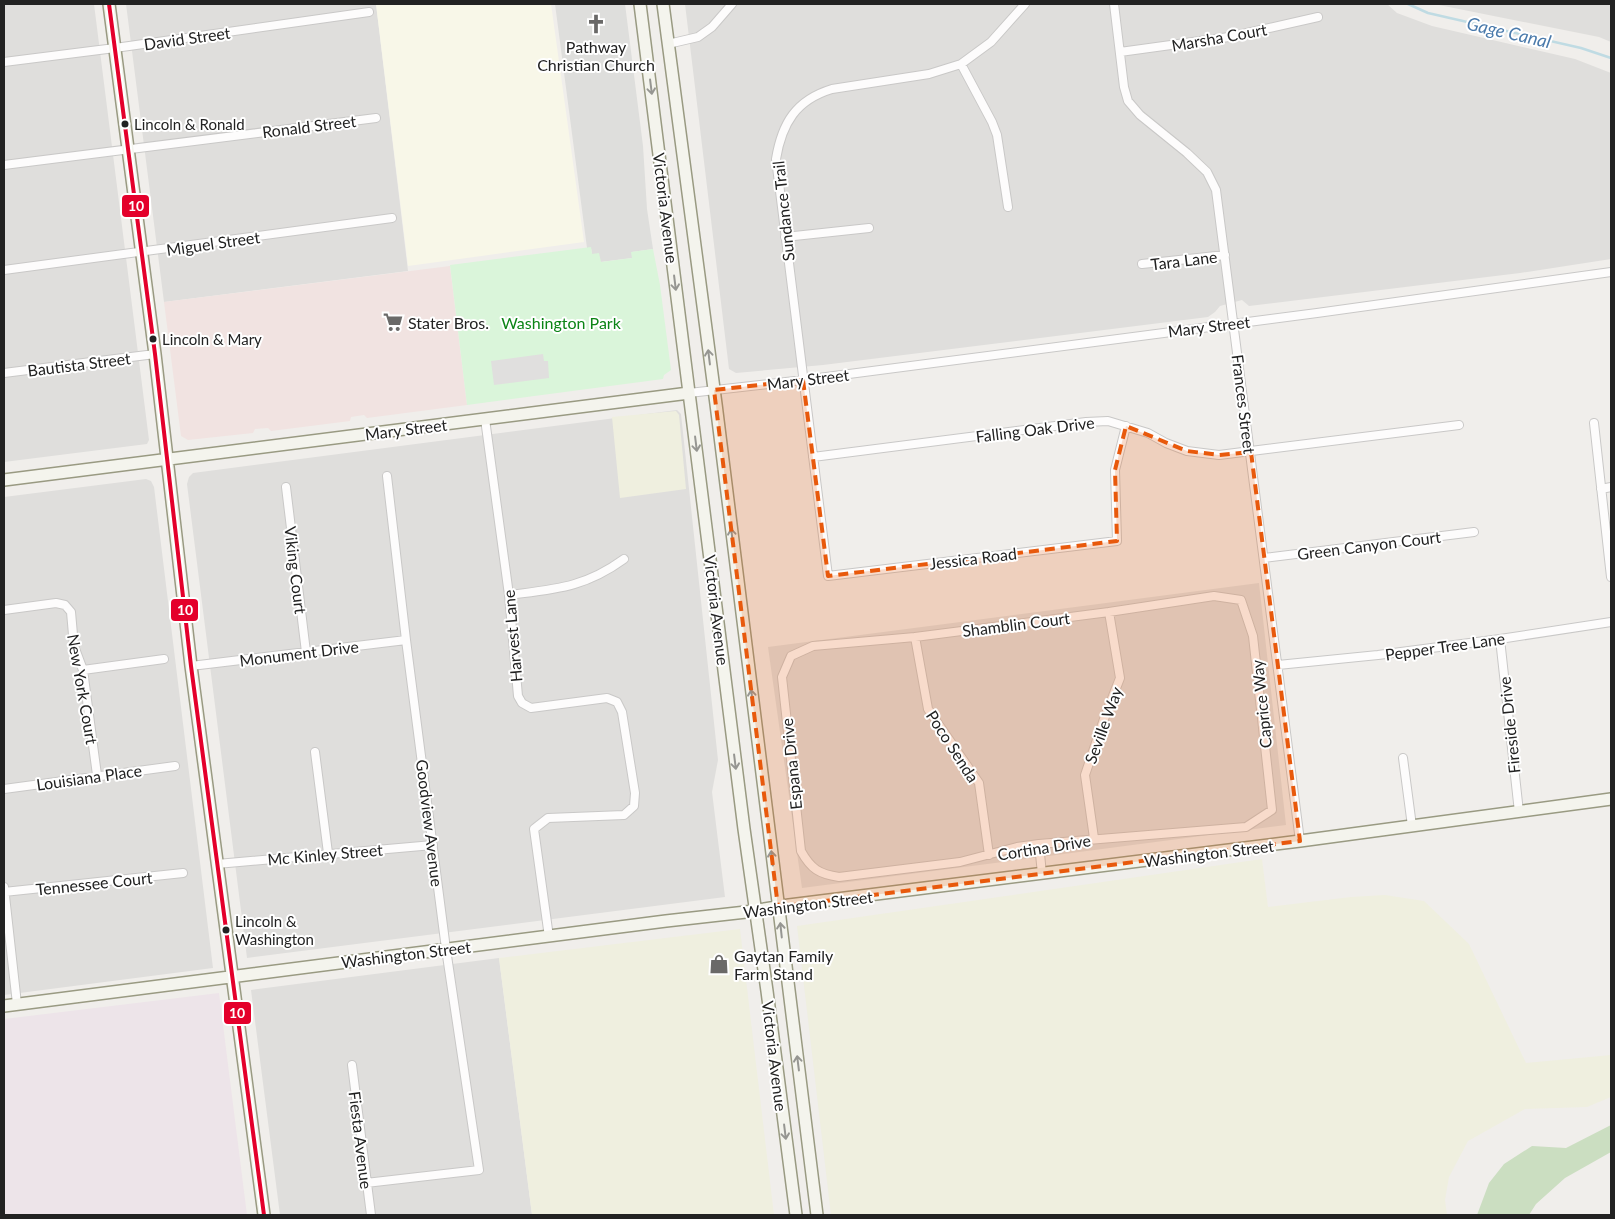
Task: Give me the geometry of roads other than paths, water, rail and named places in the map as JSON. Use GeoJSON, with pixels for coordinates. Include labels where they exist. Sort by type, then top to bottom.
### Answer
{"type":"FeatureCollection","features":[{"type":"Feature","properties":{"kind":"main road"},"geometry":{"type":"LineString","coordinates":[[109,4],[155,354],[191,666],[264,1215]]}},
{"type":"Feature","properties":{"kind":"main road","name":"Victoria Avenue"},"geometry":{"type":"LineString","coordinates":[[640,4],[754,910],[767,991],[796,1215]]}},
{"type":"Feature","properties":{"kind":"main road","name":"Victoria Avenue"},"geometry":{"type":"LineString","coordinates":[[663,4],[714,390],[817,1215]]}},
{"type":"Feature","properties":{"kind":"main road","name":"Mary Street"},"geometry":{"type":"LineString","coordinates":[[4,480],[689,393]]}},
{"type":"Feature","properties":{"kind":"main road","name":"Washington Street"},"geometry":{"type":"LineString","coordinates":[[4,1006],[1300,842],[1611,799]]}},
{"type":"Feature","properties":{"kind":"street"},"geometry":{"type":"LineString","coordinates":[[668,44],[698,37],[712,27],[732,4]]}},
{"type":"Feature","properties":{"kind":"street","name":"Sundance Trail"},"geometry":{"type":"LineString","coordinates":[[828,576],[776,159],[780,138],[798,108],[817,94],[832,88],[929,74],[961,64],[991,42],[1025,4]]}},
{"type":"Feature","properties":{"kind":"street","name":"Frances Street"},"geometry":{"type":"LineString","coordinates":[[1114,4],[1124,87],[1128,101],[1140,115],[1187,153],[1207,172],[1216,190],[1300,842]]}},
{"type":"Feature","properties":{"kind":"street","name":"David Street"},"geometry":{"type":"LineString","coordinates":[[4,62],[369,12]]}},
{"type":"Feature","properties":{"kind":"street","name":"Marsha Court"},"geometry":{"type":"LineString","coordinates":[[1120,52],[1229,37],[1318,17]]}},
{"type":"Feature","properties":{"kind":"street"},"geometry":{"type":"LineString","coordinates":[[961,64],[997,135],[1008,207]]}},
{"type":"Feature","properties":{"kind":"street","name":"Ronald Street"},"geometry":{"type":"LineString","coordinates":[[4,165],[376,118]]}},
{"type":"Feature","properties":{"kind":"street","name":"Miguel Street"},"geometry":{"type":"LineString","coordinates":[[4,270],[392,218]]}},
{"type":"Feature","properties":{"kind":"street"},"geometry":{"type":"LineString","coordinates":[[785,237],[869,228]]}},
{"type":"Feature","properties":{"kind":"street","name":"Tara Lane"},"geometry":{"type":"LineString","coordinates":[[1142,264],[1225,255]]}},
{"type":"Feature","properties":{"kind":"street","name":"Mary Street"},"geometry":{"type":"LineString","coordinates":[[689,393],[803,380],[1611,272]]}},
{"type":"Feature","properties":{"kind":"street","name":"Bautista Street"},"geometry":{"type":"LineString","coordinates":[[4,374],[155,354]]}},
{"type":"Feature","properties":{"kind":"street","name":"Harvest Lane"},"geometry":{"type":"LineString","coordinates":[[485,419],[509,595],[518,696],[522,703],[531,708],[607,698],[617,702],[622,712],[635,793],[634,806],[624,815],[548,818],[534,829],[549,937]]}},
{"type":"Feature","properties":{"kind":"street","name":"Falling Oak Drive"},"geometry":{"type":"LineString","coordinates":[[813,457],[1086,422],[1108,421],[1148,433],[1166,443],[1196,453],[1219,456],[1459,425]]}},
{"type":"Feature","properties":{"kind":"street"},"geometry":{"type":"LineString","coordinates":[[1594,423],[1611,577]]}},
{"type":"Feature","properties":{"kind":"street","name":"Jessica Road"},"geometry":{"type":"LineString","coordinates":[[828,576],[1117,541],[1115,470],[1126,426]]}},
{"type":"Feature","properties":{"kind":"street","name":"Goodview Avenue"},"geometry":{"type":"LineString","coordinates":[[366,1183],[479,1170],[446,949],[387,476]]}},
{"type":"Feature","properties":{"kind":"street","name":"Viking Court"},"geometry":{"type":"LineString","coordinates":[[286,487],[306,652]]}},
{"type":"Feature","properties":{"kind":"street"},"geometry":{"type":"LineString","coordinates":[[1601,489],[1611,488]]}},
{"type":"Feature","properties":{"kind":"street","name":"Green Canyon Court"},"geometry":{"type":"LineString","coordinates":[[1264,558],[1474,532]]}},
{"type":"Feature","properties":{"kind":"street"},"geometry":{"type":"LineString","coordinates":[[509,595],[563,588],[586,581],[624,559]]}},
{"type":"Feature","properties":{"kind":"street","name":"Shamblin Court"},"geometry":{"type":"LineString","coordinates":[[791,656],[813,646],[915,637],[1109,612],[1214,596],[1241,600]]}},
{"type":"Feature","properties":{"kind":"street","name":"Caprice Way"},"geometry":{"type":"LineString","coordinates":[[1241,600],[1254,636],[1272,810]]}},
{"type":"Feature","properties":{"kind":"street","name":"New York Court"},"geometry":{"type":"LineString","coordinates":[[4,610],[56,603],[65,605],[71,612],[74,646],[83,670],[97,775]]}},
{"type":"Feature","properties":{"kind":"street","name":"Seville Way"},"geometry":{"type":"LineString","coordinates":[[1094,838],[1084,775],[1120,678],[1109,612]]}},
{"type":"Feature","properties":{"kind":"street","name":"Pepper Tree Lane"},"geometry":{"type":"LineString","coordinates":[[1278,665],[1378,655],[1611,622]]}},
{"type":"Feature","properties":{"kind":"street","name":"Poco Senda"},"geometry":{"type":"LineString","coordinates":[[915,637],[928,709],[979,783],[989,855]]}},
{"type":"Feature","properties":{"kind":"street","name":"Fireside Drive"},"geometry":{"type":"LineString","coordinates":[[1500,639],[1519,812]]}},
{"type":"Feature","properties":{"kind":"street","name":"Monument Drive"},"geometry":{"type":"LineString","coordinates":[[191,666],[406,640]]}},
{"type":"Feature","properties":{"kind":"street","name":"Espana Drive"},"geometry":{"type":"LineString","coordinates":[[791,656],[782,677],[801,851],[814,870]]}},
{"type":"Feature","properties":{"kind":"street"},"geometry":{"type":"LineString","coordinates":[[83,670],[164,659]]}},
{"type":"Feature","properties":{"kind":"street"},"geometry":{"type":"LineString","coordinates":[[315,752],[328,853]]}},
{"type":"Feature","properties":{"kind":"street"},"geometry":{"type":"LineString","coordinates":[[1403,758],[1412,826]]}},
{"type":"Feature","properties":{"kind":"street","name":"Louisiana Place"},"geometry":{"type":"LineString","coordinates":[[4,789],[175,766]]}},
{"type":"Feature","properties":{"kind":"street","name":"Cortina Drive"},"geometry":{"type":"LineString","coordinates":[[814,870],[824,875],[839,877],[960,862],[1039,844],[1246,826],[1272,810]]}},
{"type":"Feature","properties":{"kind":"street"},"geometry":{"type":"LineString","coordinates":[[1039,844],[1042,874]]}},
{"type":"Feature","properties":{"kind":"street","name":"Mc Kinley Street"},"geometry":{"type":"LineString","coordinates":[[217,864],[433,845]]}},
{"type":"Feature","properties":{"kind":"street","name":"Tennessee Court"},"geometry":{"type":"LineString","coordinates":[[4,889],[183,873]]}},
{"type":"Feature","properties":{"kind":"street"},"geometry":{"type":"LineString","coordinates":[[4,889],[16,1004]]}},
{"type":"Feature","properties":{"kind":"street","name":"Fiesta Avenue"},"geometry":{"type":"LineString","coordinates":[[352,1065],[370,1215]]}},
{"type":"Feature","properties":{"kind":"waterway","name":"Gage Canal"},"geometry":{"type":"LineString","coordinates":[[1408,4],[1428,13],[1581,48],[1611,58]]}},
{"type":"Feature","properties":{"kind":"place","name":"Pathway Christian Church"},"geometry":{"type":"Point","coordinates":[596,24]}},
{"type":"Feature","properties":{"kind":"place","name":"Lincoln & Ronald"},"geometry":{"type":"Point","coordinates":[125,124]}},
{"type":"Feature","properties":{"kind":"place","name":"Stater Bros."},"geometry":{"type":"Point","coordinates":[393,322]}},
{"type":"Feature","properties":{"kind":"place","name":"Lincoln & Mary"},"geometry":{"type":"Point","coordinates":[153,339]}},
{"type":"Feature","properties":{"kind":"place","name":"Lincoln & Washington"},"geometry":{"type":"Point","coordinates":[226,930]}},
{"type":"Feature","properties":{"kind":"place","name":"Gaytan Family Farm Stand"},"geometry":{"type":"Point","coordinates":[719,964]}},
{"type":"Feature","properties":{"kind":"park label","name":"Washington Park"},"geometry":{"type":"Point","coordinates":[561,322]}}]}
